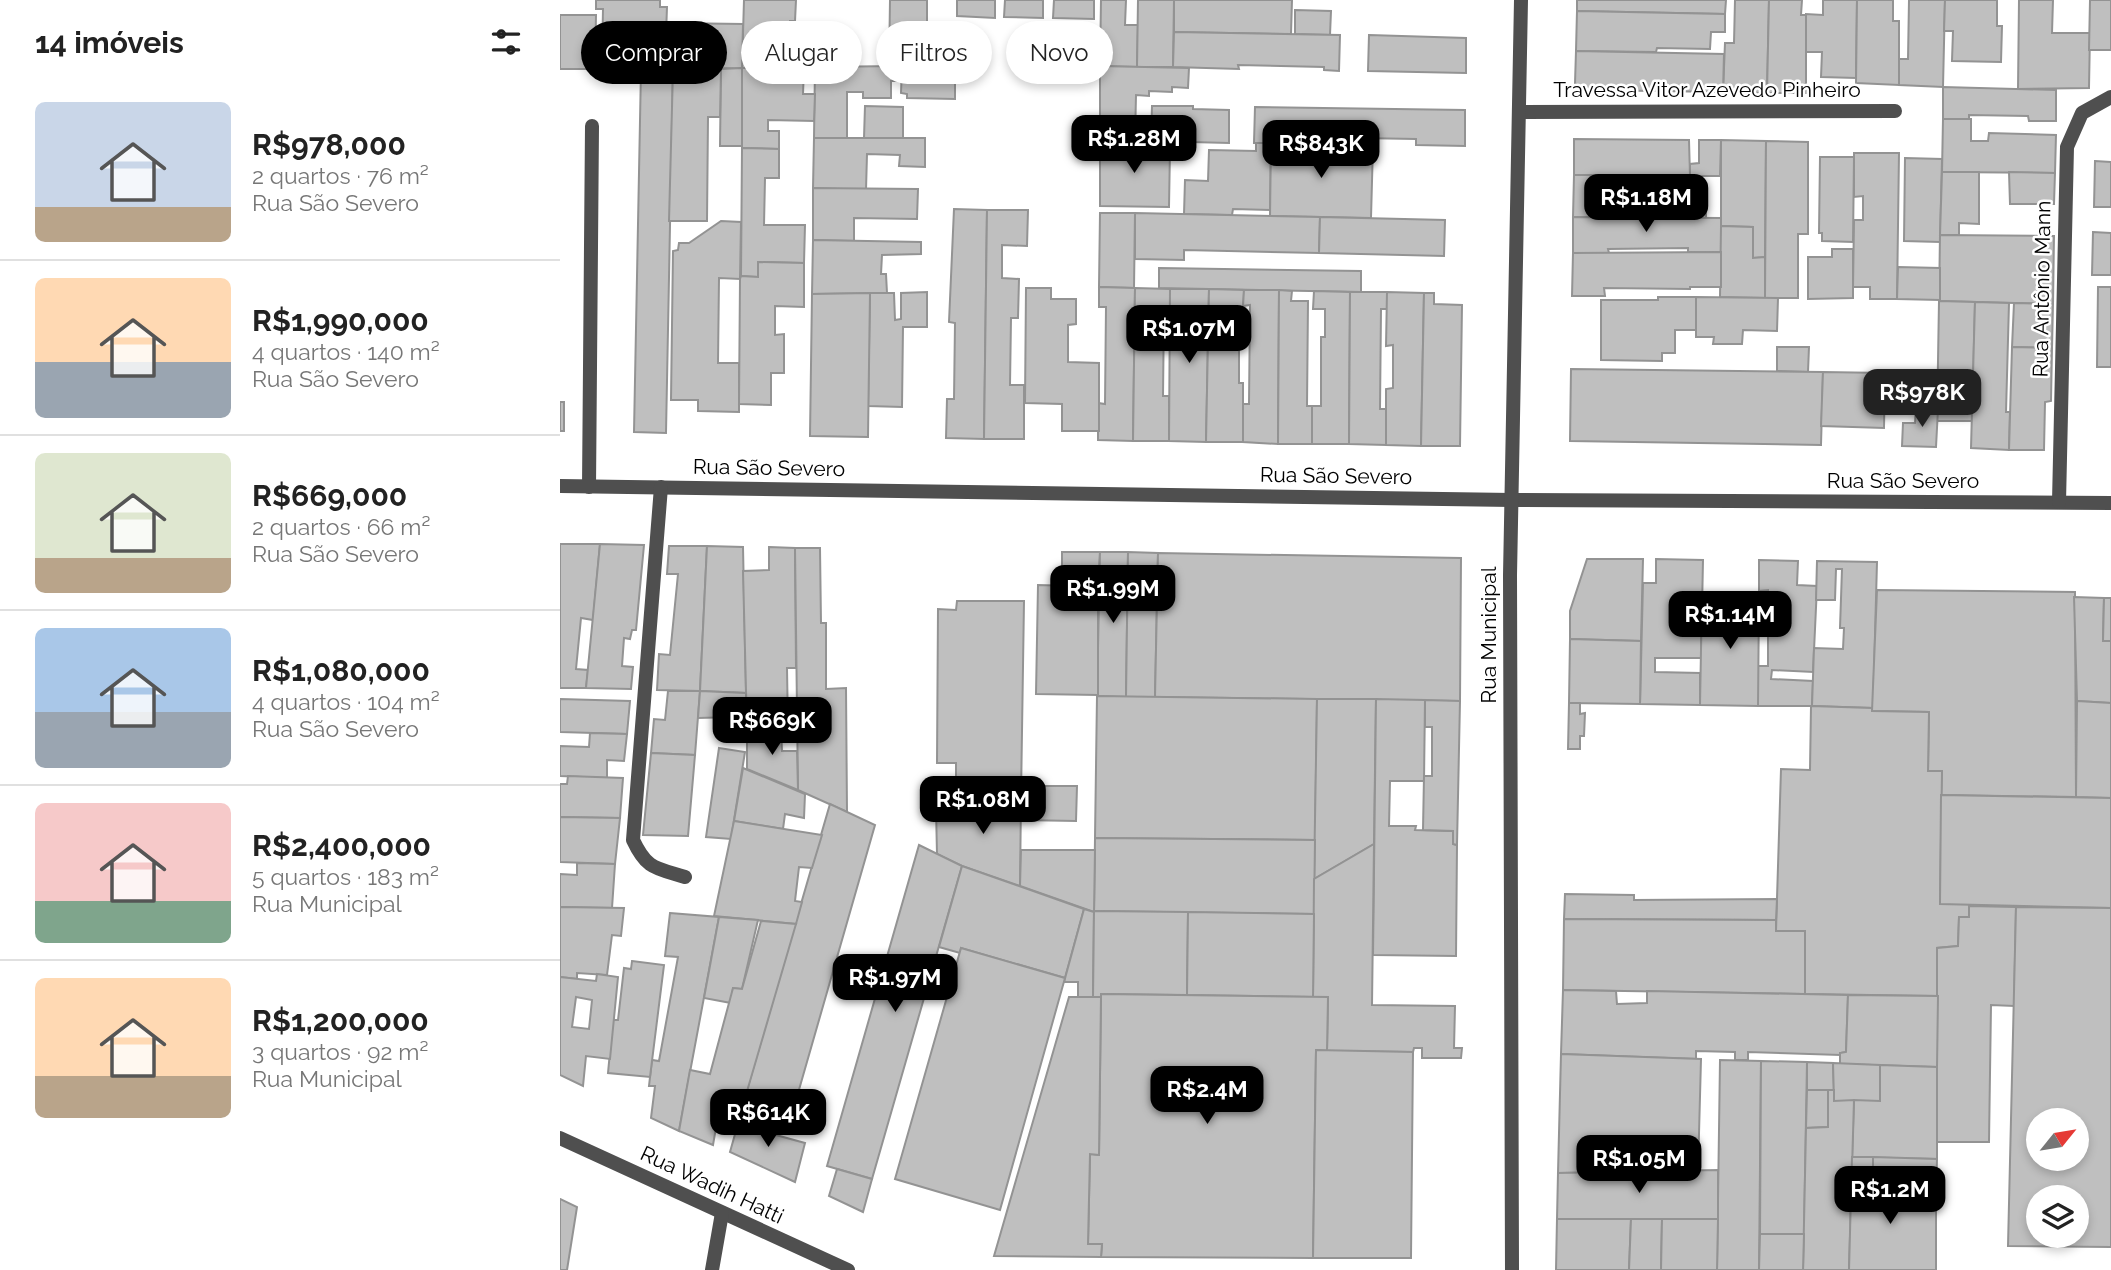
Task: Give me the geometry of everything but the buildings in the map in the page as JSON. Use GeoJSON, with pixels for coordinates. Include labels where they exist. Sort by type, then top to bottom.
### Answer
{"type":"FeatureCollection","features":[{"type":"Feature","properties":{"kind":"street","name":"Rua Municipal"},"geometry":{"type":"LineString","coordinates":[[1512,1270],[1510,603],[1521,0]]}},
{"type":"Feature","properties":{"kind":"street","name":"Rua Antônio Mann"},"geometry":{"type":"LineString","coordinates":[[2059,502],[2067,146],[2082,113],[2111,97]]}},
{"type":"Feature","properties":{"kind":"street","name":"Travessa Vitor Azevedo Pinheiro"},"geometry":{"type":"LineString","coordinates":[[1519,112],[1895,111]]}},
{"type":"Feature","properties":{"kind":"street"},"geometry":{"type":"LineString","coordinates":[[589,487],[592,126]]}},
{"type":"Feature","properties":{"kind":"street","name":"Rua São Severo"},"geometry":{"type":"LineString","coordinates":[[560,486],[1511,500],[2111,503]]}},
{"type":"Feature","properties":{"kind":"street"},"geometry":{"type":"LineString","coordinates":[[661,487],[633,841],[641,857],[650,866],[685,877]]}},
{"type":"Feature","properties":{"kind":"street","name":"Rua Wadih Hatti"},"geometry":{"type":"LineString","coordinates":[[560,1138],[848,1270]]}},
{"type":"Feature","properties":{"kind":"street"},"geometry":{"type":"LineString","coordinates":[[712,1270],[722,1213]]}}]}
